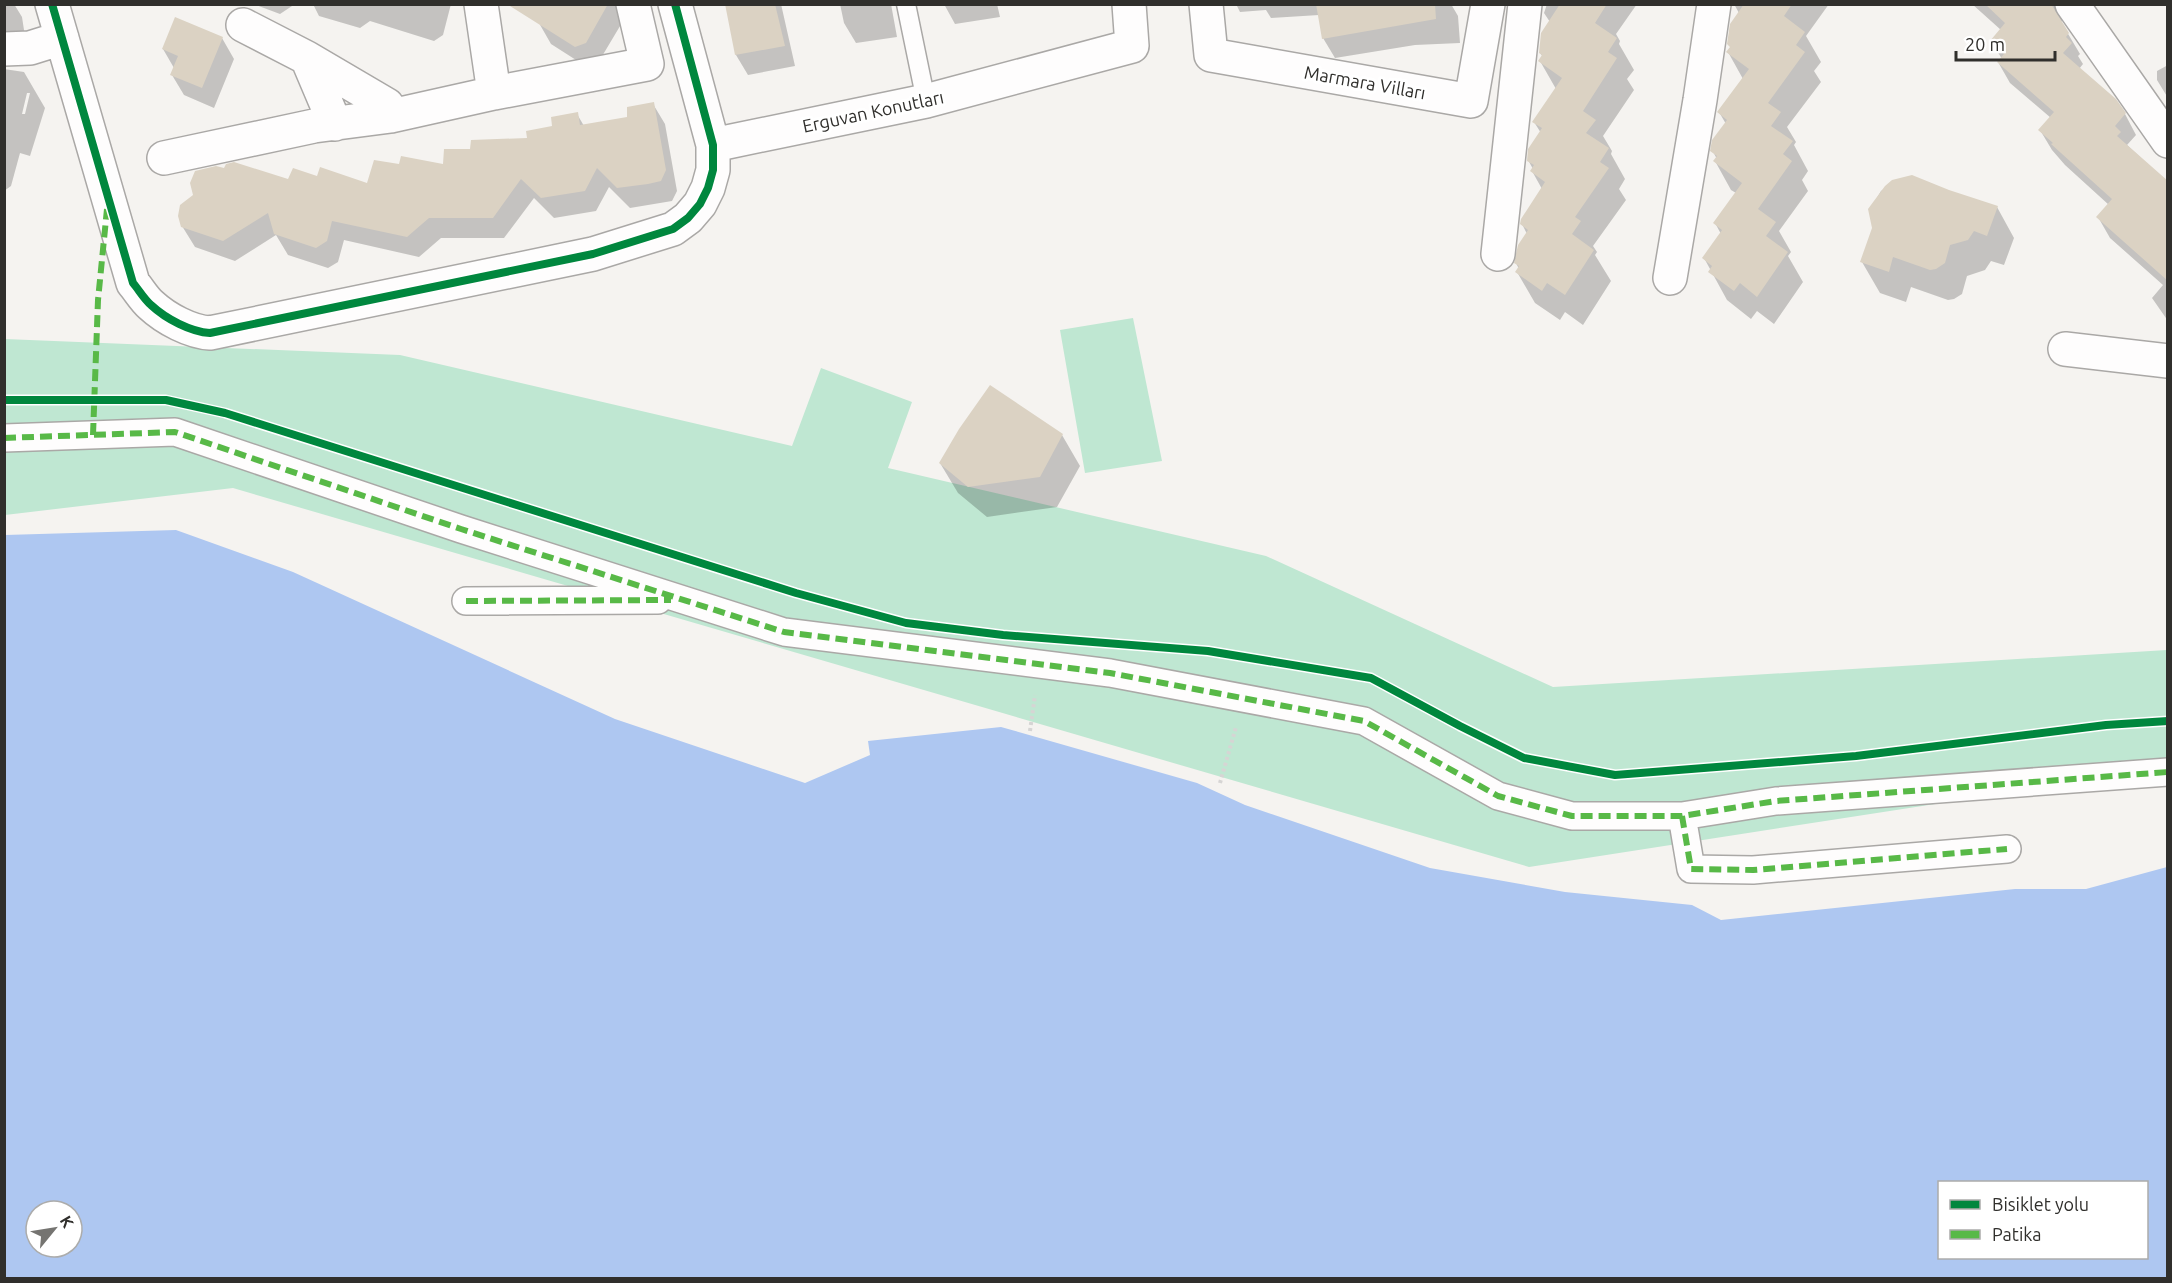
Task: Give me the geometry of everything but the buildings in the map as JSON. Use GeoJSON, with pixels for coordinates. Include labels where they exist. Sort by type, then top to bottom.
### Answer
{"type":"FeatureCollection","features":[{"type":"Feature","properties":{"kind":"street"},"geometry":{"type":"LineString","coordinates":[[52,4],[133,283],[151,305],[186,328],[210,333],[593,254],[673,229],[688,218],[700,204],[713,170],[713,146],[675,4]]}},
{"type":"Feature","properties":{"kind":"street"},"geometry":{"type":"LineString","coordinates":[[482,4],[494,93]]}},
{"type":"Feature","properties":{"kind":"street"},"geometry":{"type":"LineString","coordinates":[[164,158],[335,124],[391,116],[494,93],[647,64],[633,4]]}},
{"type":"Feature","properties":{"kind":"street","name":"Erguvan Konutları"},"geometry":{"type":"LineString","coordinates":[[713,146],[926,101],[1132,46],[1129,4]]}},
{"type":"Feature","properties":{"kind":"street","name":"Marmara Vilları"},"geometry":{"type":"LineString","coordinates":[[1206,4],[1211,55],[1472,101],[1488,4]]}},
{"type":"Feature","properties":{"kind":"street"},"geometry":{"type":"LineString","coordinates":[[1498,254],[1525,4]]}},
{"type":"Feature","properties":{"kind":"street"},"geometry":{"type":"LineString","coordinates":[[1670,278],[1714,4]]}},
{"type":"Feature","properties":{"kind":"street"},"geometry":{"type":"LineString","coordinates":[[2072,4],[2168,141]]}},
{"type":"Feature","properties":{"kind":"street"},"geometry":{"type":"LineString","coordinates":[[243,25],[307,58],[387,105],[391,116]]}},
{"type":"Feature","properties":{"kind":"street"},"geometry":{"type":"LineString","coordinates":[[4,49],[30,48],[62,38]]}},
{"type":"Feature","properties":{"kind":"street"},"geometry":{"type":"LineString","coordinates":[[307,58],[335,124]]}},
{"type":"Feature","properties":{"kind":"street"},"geometry":{"type":"LineString","coordinates":[[2065,349],[2168,361]]}},
{"type":"Feature","properties":{"kind":"street"},"geometry":{"type":"LineString","coordinates":[[4,438],[175,432],[461,529],[784,632],[1110,673],[1364,721],[1498,796],[1572,816],[1682,816],[1776,801],[2168,772]]}},
{"type":"Feature","properties":{"kind":"street"},"geometry":{"type":"LineString","coordinates":[[466,601],[683,600]]}},
{"type":"Feature","properties":{"kind":"street"},"geometry":{"type":"LineString","coordinates":[[1682,816],[1690,869],[1754,870],[2007,849]]}},
{"type":"Feature","properties":{"kind":"lane"},"geometry":{"type":"LineString","coordinates":[[906,4],[926,101]]}},
{"type":"Feature","properties":{"kind":"path"},"geometry":{"type":"LineString","coordinates":[[1030,731],[1039,664]]}},
{"type":"Feature","properties":{"kind":"path"},"geometry":{"type":"LineString","coordinates":[[1220,783],[1236,726]]}},
{"type":"Feature","properties":{"kind":"green space"},"geometry":{"type":"Polygon","coordinates":[[[1133,318],[1162,461],[1085,473],[1060,330],[1133,318]]]}},
{"type":"Feature","properties":{"kind":"green space"},"geometry":{"type":"Polygon","coordinates":[[[5,339],[400,355],[792,446],[821,368],[912,402],[888,468],[1266,556],[1553,687],[2167,650],[2167,768],[1529,867],[233,488],[5,515],[5,339]]]}},
{"type":"Feature","properties":{"kind":"water"},"geometry":{"type":"Polygon","coordinates":[[[176,530],[293,572],[615,719],[805,783],[870,755],[868,741],[1001,727],[1197,783],[1245,805],[1430,868],[1565,892],[1692,905],[1721,920],[2015,889],[2086,889],[2167,867],[2167,1278],[5,1278],[5,535],[176,530]]]}},
{"type":"Feature","properties":{"kind":"marked path"},"geometry":{"type":"LineString","coordinates":[[93,435],[98,300],[107,209]]}},
{"type":"Feature","properties":{"kind":"marked path"},"geometry":{"type":"LineString","coordinates":[[4,438],[175,432],[461,529],[784,632],[1110,673],[1364,721],[1498,796],[1572,816],[1682,816],[1776,801],[2168,772]]}},
{"type":"Feature","properties":{"kind":"marked path"},"geometry":{"type":"LineString","coordinates":[[466,601],[671,600]]}},
{"type":"Feature","properties":{"kind":"marked path"},"geometry":{"type":"LineString","coordinates":[[1682,816],[1691,869],[1753,870],[2007,849]]}},
{"type":"Feature","properties":{"kind":"cycle path"},"geometry":{"type":"LineString","coordinates":[[52,4],[133,283],[148,303],[164,315],[179,324],[210,333],[593,254],[673,229],[688,218],[700,204],[713,170],[713,145],[675,4]]}},
{"type":"Feature","properties":{"kind":"cycle path"},"geometry":{"type":"LineString","coordinates":[[4,400],[166,400],[225,413],[796,593],[906,623],[1003,635],[1208,651],[1371,678],[1524,758],[1615,775],[1856,756],[2106,725],[2168,721]]}}]}
